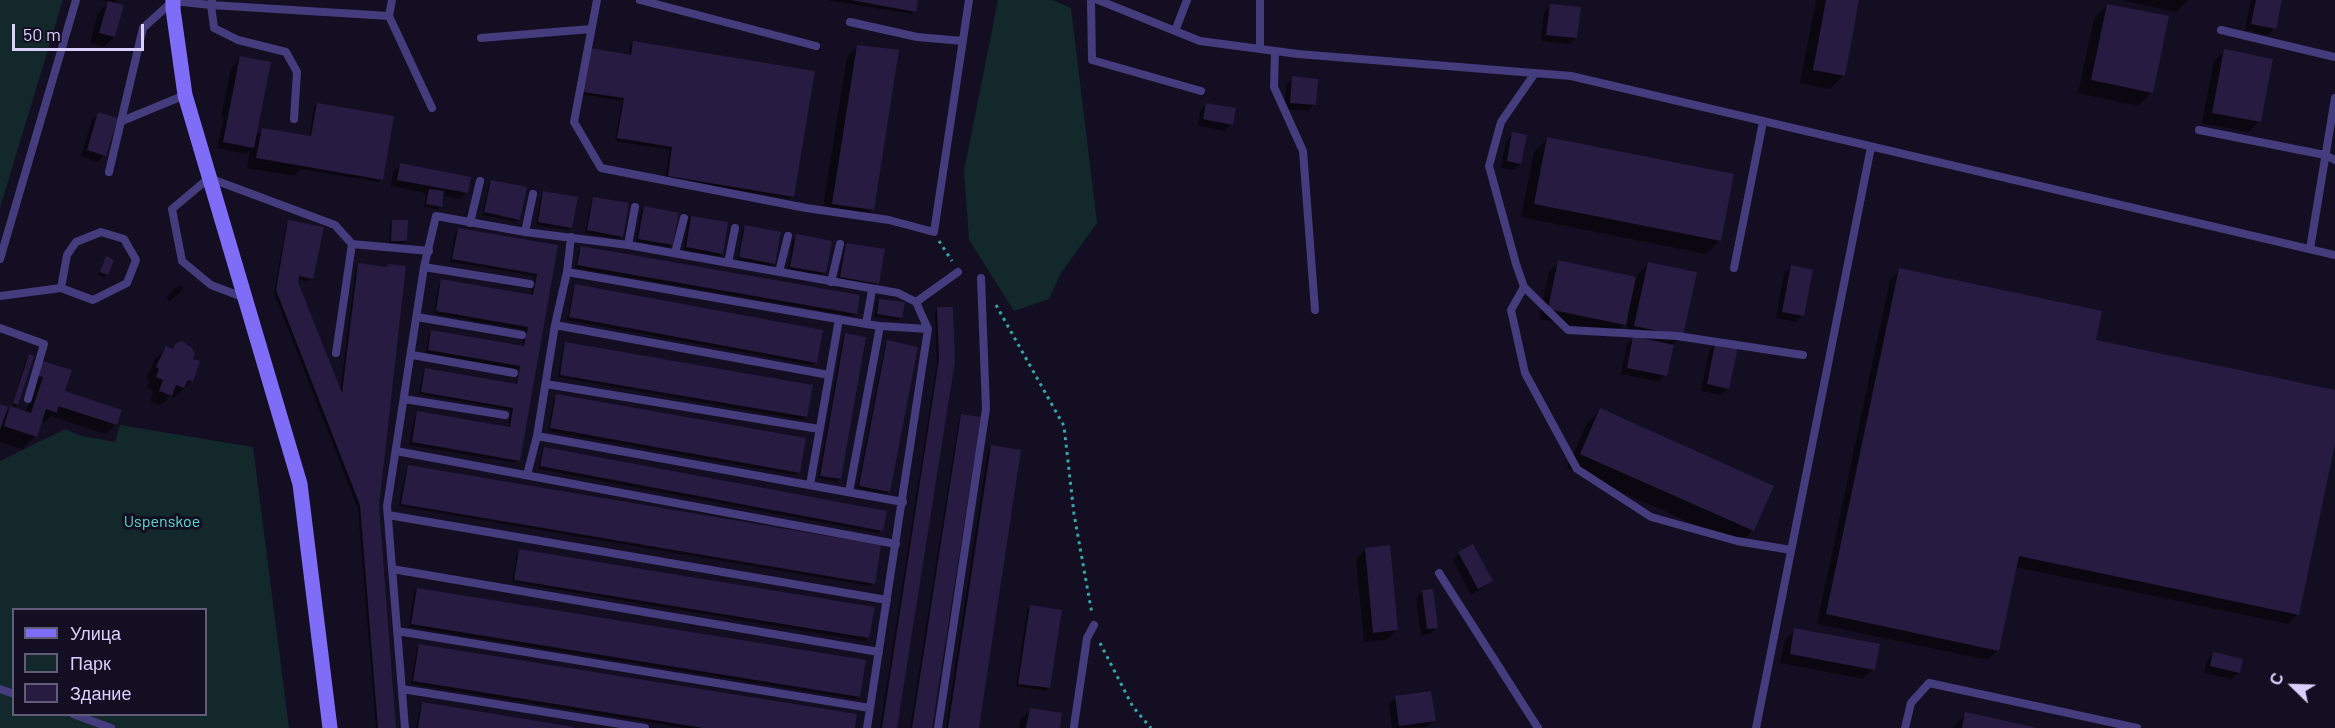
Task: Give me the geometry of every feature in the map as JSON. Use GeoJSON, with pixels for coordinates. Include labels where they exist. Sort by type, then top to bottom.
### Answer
{"type":"FeatureCollection","features":[{"type":"Feature","properties":{"kind":"main road"},"geometry":{"type":"LineString","coordinates":[[173,0],[185,95],[300,484],[330,728]]}},
{"type":"Feature","properties":{"kind":"lane"},"geometry":{"type":"LineString","coordinates":[[0,259],[76,0]]}},
{"type":"Feature","properties":{"kind":"lane"},"geometry":{"type":"LineString","coordinates":[[109,172],[143,28],[173,0],[389,16]]}},
{"type":"Feature","properties":{"kind":"lane"},"geometry":{"type":"LineString","coordinates":[[392,0],[389,16],[432,108]]}},
{"type":"Feature","properties":{"kind":"lane"},"geometry":{"type":"LineString","coordinates":[[597,0],[574,122],[601,168],[806,208],[889,220],[934,232],[969,0]]}},
{"type":"Feature","properties":{"kind":"lane"},"geometry":{"type":"LineString","coordinates":[[640,0],[816,46]]}},
{"type":"Feature","properties":{"kind":"lane"},"geometry":{"type":"LineString","coordinates":[[1091,0],[1092,60],[1201,91]]}},
{"type":"Feature","properties":{"kind":"lane"},"geometry":{"type":"LineString","coordinates":[[1098,0],[1200,41],[1326,56],[1571,76],[2335,255]]}},
{"type":"Feature","properties":{"kind":"lane"},"geometry":{"type":"LineString","coordinates":[[1174,31],[1187,0]]}},
{"type":"Feature","properties":{"kind":"lane"},"geometry":{"type":"LineString","coordinates":[[1260,0],[1260,49]]}},
{"type":"Feature","properties":{"kind":"lane"},"geometry":{"type":"LineString","coordinates":[[211,2],[214,28],[238,40],[286,52],[297,72],[294,119]]}},
{"type":"Feature","properties":{"kind":"lane"},"geometry":{"type":"LineString","coordinates":[[850,22],[917,37],[963,41]]}},
{"type":"Feature","properties":{"kind":"lane"},"geometry":{"type":"LineString","coordinates":[[481,38],[591,30]]}},
{"type":"Feature","properties":{"kind":"lane"},"geometry":{"type":"LineString","coordinates":[[2221,30],[2335,57]]}},
{"type":"Feature","properties":{"kind":"lane"},"geometry":{"type":"LineString","coordinates":[[1275,51],[1274,87],[1303,151],[1315,310]]}},
{"type":"Feature","properties":{"kind":"lane"},"geometry":{"type":"LineString","coordinates":[[1535,74],[1501,122],[1489,166],[1515,264],[1524,287],[1568,330],[1677,336],[1803,355]]}},
{"type":"Feature","properties":{"kind":"lane"},"geometry":{"type":"LineString","coordinates":[[122,122],[185,95]]}},
{"type":"Feature","properties":{"kind":"lane"},"geometry":{"type":"LineString","coordinates":[[2310,249],[2335,98]]}},
{"type":"Feature","properties":{"kind":"lane"},"geometry":{"type":"LineString","coordinates":[[1734,268],[1763,122]]}},
{"type":"Feature","properties":{"kind":"lane"},"geometry":{"type":"LineString","coordinates":[[2199,130],[2325,155],[2335,160]]}},
{"type":"Feature","properties":{"kind":"lane"},"geometry":{"type":"LineString","coordinates":[[1756,728],[1871,147]]}},
{"type":"Feature","properties":{"kind":"lane"},"geometry":{"type":"LineString","coordinates":[[245,298],[211,285],[182,261],[172,209],[209,178],[335,225],[352,244],[429,251]]}},
{"type":"Feature","properties":{"kind":"lane"},"geometry":{"type":"LineString","coordinates":[[470,223],[480,181]]}},
{"type":"Feature","properties":{"kind":"lane"},"geometry":{"type":"LineString","coordinates":[[525,232],[533,194]]}},
{"type":"Feature","properties":{"kind":"lane"},"geometry":{"type":"LineString","coordinates":[[627,245],[635,207]]}},
{"type":"Feature","properties":{"kind":"lane"},"geometry":{"type":"LineString","coordinates":[[405,728],[387,506],[424,267],[436,216],[525,232],[675,253],[898,293],[916,302],[928,329],[867,728]]}},
{"type":"Feature","properties":{"kind":"lane"},"geometry":{"type":"LineString","coordinates":[[675,253],[684,218]]}},
{"type":"Feature","properties":{"kind":"lane"},"geometry":{"type":"LineString","coordinates":[[728,263],[735,228]]}},
{"type":"Feature","properties":{"kind":"lane"},"geometry":{"type":"LineString","coordinates":[[0,296],[61,288],[93,300],[127,283],[136,260],[124,239],[101,232],[76,242],[67,255],[61,288]]}},
{"type":"Feature","properties":{"kind":"lane"},"geometry":{"type":"LineString","coordinates":[[779,272],[788,236]]}},
{"type":"Feature","properties":{"kind":"lane"},"geometry":{"type":"LineString","coordinates":[[527,475],[537,436],[555,325],[567,272],[571,237]]}},
{"type":"Feature","properties":{"kind":"lane"},"geometry":{"type":"LineString","coordinates":[[336,353],[352,244]]}},
{"type":"Feature","properties":{"kind":"lane"},"geometry":{"type":"LineString","coordinates":[[831,282],[840,244]]}},
{"type":"Feature","properties":{"kind":"lane"},"geometry":{"type":"LineString","coordinates":[[424,267],[530,284]]}},
{"type":"Feature","properties":{"kind":"lane"},"geometry":{"type":"LineString","coordinates":[[567,272],[866,324],[928,329]]}},
{"type":"Feature","properties":{"kind":"lane"},"geometry":{"type":"LineString","coordinates":[[916,302],[958,272]]}},
{"type":"Feature","properties":{"kind":"lane"},"geometry":{"type":"LineString","coordinates":[[938,728],[986,409],[981,278]]}},
{"type":"Feature","properties":{"kind":"lane"},"geometry":{"type":"LineString","coordinates":[[1524,287],[1511,310],[1525,374],[1577,470],[1651,517],[1737,541],[1791,550]]}},
{"type":"Feature","properties":{"kind":"lane"},"geometry":{"type":"LineString","coordinates":[[866,324],[872,290]]}},
{"type":"Feature","properties":{"kind":"lane"},"geometry":{"type":"LineString","coordinates":[[417,317],[522,334]]}},
{"type":"Feature","properties":{"kind":"lane"},"geometry":{"type":"LineString","coordinates":[[810,485],[839,319]]}},
{"type":"Feature","properties":{"kind":"lane"},"geometry":{"type":"LineString","coordinates":[[555,325],[829,375]]}},
{"type":"Feature","properties":{"kind":"lane"},"geometry":{"type":"LineString","coordinates":[[849,492],[880,326]]}},
{"type":"Feature","properties":{"kind":"lane"},"geometry":{"type":"LineString","coordinates":[[0,328],[44,344],[28,399]]}},
{"type":"Feature","properties":{"kind":"lane"},"geometry":{"type":"LineString","coordinates":[[412,354],[514,373]]}},
{"type":"Feature","properties":{"kind":"lane"},"geometry":{"type":"LineString","coordinates":[[546,384],[819,429]]}},
{"type":"Feature","properties":{"kind":"lane"},"geometry":{"type":"LineString","coordinates":[[404,399],[505,415]]}},
{"type":"Feature","properties":{"kind":"lane"},"geometry":{"type":"LineString","coordinates":[[537,436],[903,502]]}},
{"type":"Feature","properties":{"kind":"lane"},"geometry":{"type":"LineString","coordinates":[[396,451],[896,544]]}},
{"type":"Feature","properties":{"kind":"lane"},"geometry":{"type":"LineString","coordinates":[[388,515],[888,600]]}},
{"type":"Feature","properties":{"kind":"lane"},"geometry":{"type":"LineString","coordinates":[[392,569],[879,652]]}},
{"type":"Feature","properties":{"kind":"lane"},"geometry":{"type":"LineString","coordinates":[[1439,573],[1538,728]]}},
{"type":"Feature","properties":{"kind":"lane"},"geometry":{"type":"LineString","coordinates":[[1074,726],[1087,638],[1094,625]]}},
{"type":"Feature","properties":{"kind":"lane"},"geometry":{"type":"LineString","coordinates":[[397,631],[870,708]]}},
{"type":"Feature","properties":{"kind":"lane"},"geometry":{"type":"LineString","coordinates":[[1905,728],[1911,703],[1929,683],[2137,728]]}},
{"type":"Feature","properties":{"kind":"lane"},"geometry":{"type":"LineString","coordinates":[[402,689],[645,728]]}},
{"type":"Feature","properties":{"kind":"lane"},"geometry":{"type":"LineString","coordinates":[[78,716],[111,728]]}},
{"type":"Feature","properties":{"kind":"path"},"geometry":{"type":"LineString","coordinates":[[934,232],[958,272]]}},
{"type":"Feature","properties":{"kind":"path"},"geometry":{"type":"LineString","coordinates":[[981,278],[1064,426],[1074,514],[1094,625],[1102,650],[1133,707],[1151,728]]}},
{"type":"Feature","properties":{"kind":"green space"},"geometry":{"type":"Polygon","coordinates":[[[0,0],[63,0],[0,208],[0,0]]]}},
{"type":"Feature","properties":{"kind":"green space"},"geometry":{"type":"Polygon","coordinates":[[[998,0],[1053,0],[1071,8],[1097,223],[1061,273],[1049,299],[1014,311],[969,240],[964,171],[998,0]]]}},
{"type":"Feature","properties":{"kind":"green space","name":"Uspenskoe"},"geometry":{"type":"Polygon","coordinates":[[[120,425],[253,447],[289,728],[0,728],[0,461],[65,429],[82,436],[115,442],[120,425]]]}},
{"type":"Feature","properties":{"kind":"building"},"geometry":{"type":"Polygon","coordinates":[[[851,0],[918,0],[916,12],[851,0]]]}},
{"type":"Feature","properties":{"kind":"building"},"geometry":{"type":"Polygon","coordinates":[[[1826,0],[1859,0],[1845,76],[1813,70],[1826,0]]]}},
{"type":"Feature","properties":{"kind":"building"},"geometry":{"type":"Polygon","coordinates":[[[2256,0],[2282,0],[2276,29],[2251,24],[2256,0]]]}},
{"type":"Feature","properties":{"kind":"building"},"geometry":{"type":"Polygon","coordinates":[[[108,1],[124,5],[115,37],[99,33],[108,1]]]}},
{"type":"Feature","properties":{"kind":"building"},"geometry":{"type":"Polygon","coordinates":[[[1550,4],[1581,7],[1577,38],[1546,35],[1550,4]]]}},
{"type":"Feature","properties":{"kind":"building"},"geometry":{"type":"Polygon","coordinates":[[[2107,4],[2169,16],[2153,93],[2091,80],[2107,4]]]}},
{"type":"Feature","properties":{"kind":"building"},"geometry":{"type":"Polygon","coordinates":[[[633,41],[815,71],[794,197],[668,176],[672,147],[617,138],[624,98],[583,92],[590,48],[631,55],[633,41]]]}},
{"type":"Feature","properties":{"kind":"building"},"geometry":{"type":"Polygon","coordinates":[[[857,45],[899,50],[874,210],[832,204],[857,45]]]}},
{"type":"Feature","properties":{"kind":"building"},"geometry":{"type":"Polygon","coordinates":[[[2224,49],[2273,59],[2261,122],[2212,113],[2224,49]]]}},
{"type":"Feature","properties":{"kind":"building"},"geometry":{"type":"Polygon","coordinates":[[[240,56],[271,62],[254,148],[223,142],[240,56]]]}},
{"type":"Feature","properties":{"kind":"building"},"geometry":{"type":"Polygon","coordinates":[[[1292,76],[1318,79],[1316,105],[1290,103],[1292,76]]]}},
{"type":"Feature","properties":{"kind":"building"},"geometry":{"type":"Polygon","coordinates":[[[317,103],[394,116],[383,180],[256,158],[262,128],[311,136],[317,103]]]}},
{"type":"Feature","properties":{"kind":"building"},"geometry":{"type":"Polygon","coordinates":[[[1206,103],[1236,108],[1233,125],[1203,119],[1206,103]]]}},
{"type":"Feature","properties":{"kind":"building"},"geometry":{"type":"Polygon","coordinates":[[[98,112],[118,118],[106,156],[87,150],[98,112]]]}},
{"type":"Feature","properties":{"kind":"building"},"geometry":{"type":"Polygon","coordinates":[[[1512,132],[1527,135],[1521,164],[1507,161],[1512,132]]]}},
{"type":"Feature","properties":{"kind":"building"},"geometry":{"type":"Polygon","coordinates":[[[1547,137],[1734,174],[1721,241],[1534,204],[1547,137]]]}},
{"type":"Feature","properties":{"kind":"building"},"geometry":{"type":"Polygon","coordinates":[[[400,163],[471,177],[468,193],[397,180],[400,163]]]}},
{"type":"Feature","properties":{"kind":"building"},"geometry":{"type":"Polygon","coordinates":[[[491,180],[527,187],[520,220],[484,212],[491,180]]]}},
{"type":"Feature","properties":{"kind":"building"},"geometry":{"type":"Polygon","coordinates":[[[429,189],[444,191],[442,207],[426,204],[429,189]]]}},
{"type":"Feature","properties":{"kind":"building"},"geometry":{"type":"Polygon","coordinates":[[[543,191],[578,197],[572,228],[538,222],[543,191]]]}},
{"type":"Feature","properties":{"kind":"building"},"geometry":{"type":"Polygon","coordinates":[[[593,197],[629,203],[623,237],[587,230],[593,197]]]}},
{"type":"Feature","properties":{"kind":"building"},"geometry":{"type":"Polygon","coordinates":[[[644,206],[679,213],[673,245],[638,239],[644,206]]]}},
{"type":"Feature","properties":{"kind":"building"},"geometry":{"type":"Polygon","coordinates":[[[691,216],[728,222],[723,254],[686,247],[691,216]]]}},
{"type":"Feature","properties":{"kind":"building"},"geometry":{"type":"Polygon","coordinates":[[[288,220],[324,227],[313,279],[299,276],[298,282],[342,393],[358,263],[387,267],[388,264],[406,266],[379,506],[396,728],[378,728],[360,505],[276,290],[288,220]]]}},
{"type":"Feature","properties":{"kind":"building"},"geometry":{"type":"Polygon","coordinates":[[[392,220],[408,220],[407,241],[391,241],[392,220]]]}},
{"type":"Feature","properties":{"kind":"building"},"geometry":{"type":"Polygon","coordinates":[[[745,225],[781,232],[775,264],[739,257],[745,225]]]}},
{"type":"Feature","properties":{"kind":"building"},"geometry":{"type":"Polygon","coordinates":[[[458,228],[558,245],[520,461],[412,442],[417,411],[510,427],[513,408],[421,392],[425,368],[517,384],[520,366],[428,350],[431,330],[524,346],[528,327],[436,311],[441,279],[533,295],[537,274],[452,259],[458,228]]]}},
{"type":"Feature","properties":{"kind":"building"},"geometry":{"type":"Polygon","coordinates":[[[796,234],[832,241],[826,273],[790,267],[796,234]]]}},
{"type":"Feature","properties":{"kind":"building"},"geometry":{"type":"Polygon","coordinates":[[[846,243],[885,249],[879,284],[840,277],[846,243]]]}},
{"type":"Feature","properties":{"kind":"building"},"geometry":{"type":"Polygon","coordinates":[[[581,246],[860,295],[857,314],[577,265],[581,246]]]}},
{"type":"Feature","properties":{"kind":"building"},"geometry":{"type":"Polygon","coordinates":[[[106,256],[114,260],[108,275],[100,272],[106,256]]]}},
{"type":"Feature","properties":{"kind":"building"},"geometry":{"type":"Polygon","coordinates":[[[1558,260],[1636,277],[1626,325],[1548,309],[1558,260]]]}},
{"type":"Feature","properties":{"kind":"building"},"geometry":{"type":"Polygon","coordinates":[[[1648,262],[1697,272],[1683,336],[1634,326],[1648,262]]]}},
{"type":"Feature","properties":{"kind":"building"},"geometry":{"type":"Polygon","coordinates":[[[1791,265],[1813,270],[1804,316],[1782,312],[1791,265]]]}},
{"type":"Feature","properties":{"kind":"building"},"geometry":{"type":"Polygon","coordinates":[[[1899,268],[2102,311],[2096,340],[2335,390],[2335,444],[2299,615],[2019,556],[1999,651],[1826,614],[1899,268]]]}},
{"type":"Feature","properties":{"kind":"building"},"geometry":{"type":"Polygon","coordinates":[[[575,284],[823,330],[817,363],[569,317],[575,284]]]}},
{"type":"Feature","properties":{"kind":"building"},"geometry":{"type":"Polygon","coordinates":[[[879,299],[905,302],[902,318],[877,314],[879,299]]]}},
{"type":"Feature","properties":{"kind":"building"},"geometry":{"type":"Polygon","coordinates":[[[937,307],[953,307],[955,361],[897,728],[882,728],[939,359],[937,307]]]}},
{"type":"Feature","properties":{"kind":"building"},"geometry":{"type":"Polygon","coordinates":[[[845,333],[866,337],[841,479],[820,476],[845,333]]]}},
{"type":"Feature","properties":{"kind":"building"},"geometry":{"type":"Polygon","coordinates":[[[1633,336],[1674,345],[1667,376],[1627,368],[1633,336]]]}},
{"type":"Feature","properties":{"kind":"building"},"geometry":{"type":"Polygon","coordinates":[[[887,340],[918,347],[890,492],[859,486],[887,340]]]}},
{"type":"Feature","properties":{"kind":"building"},"geometry":{"type":"Polygon","coordinates":[[[182,341],[192,348],[195,354],[193,359],[200,361],[193,382],[188,380],[184,388],[176,385],[172,396],[159,391],[163,380],[156,377],[159,369],[156,367],[166,346],[173,349],[175,344],[182,341]]]}},
{"type":"Feature","properties":{"kind":"building"},"geometry":{"type":"Polygon","coordinates":[[[565,342],[813,385],[807,417],[560,375],[565,342]]]}},
{"type":"Feature","properties":{"kind":"building"},"geometry":{"type":"Polygon","coordinates":[[[1715,343],[1738,347],[1729,389],[1707,384],[1715,343]]]}},
{"type":"Feature","properties":{"kind":"building"},"geometry":{"type":"Polygon","coordinates":[[[29,354],[34,356],[18,405],[13,403],[29,354]]]}},
{"type":"Feature","properties":{"kind":"building"},"geometry":{"type":"Polygon","coordinates":[[[42,361],[72,370],[65,391],[122,410],[117,425],[58,406],[57,413],[46,409],[37,437],[4,426],[10,406],[31,413],[43,377],[38,376],[42,361]]]}},
{"type":"Feature","properties":{"kind":"building"},"geometry":{"type":"Polygon","coordinates":[[[556,394],[806,438],[800,473],[550,428],[556,394]]]}},
{"type":"Feature","properties":{"kind":"building"},"geometry":{"type":"Polygon","coordinates":[[[0,404],[8,407],[0,430],[0,404]]]}},
{"type":"Feature","properties":{"kind":"building"},"geometry":{"type":"Polygon","coordinates":[[[1600,408],[1774,486],[1754,531],[1580,454],[1600,408]]]}},
{"type":"Feature","properties":{"kind":"building"},"geometry":{"type":"Polygon","coordinates":[[[961,414],[981,417],[932,728],[912,728],[961,414]]]}},
{"type":"Feature","properties":{"kind":"building"},"geometry":{"type":"Polygon","coordinates":[[[991,445],[1021,450],[979,728],[948,728],[991,445]]]}},
{"type":"Feature","properties":{"kind":"building"},"geometry":{"type":"Polygon","coordinates":[[[544,447],[887,511],[883,531],[540,466],[544,447]]]}},
{"type":"Feature","properties":{"kind":"building"},"geometry":{"type":"Polygon","coordinates":[[[408,465],[881,545],[875,584],[401,504],[408,465]]]}},
{"type":"Feature","properties":{"kind":"building"},"geometry":{"type":"Polygon","coordinates":[[[1473,544],[1493,581],[1478,589],[1458,552],[1473,544]]]}},
{"type":"Feature","properties":{"kind":"building"},"geometry":{"type":"Polygon","coordinates":[[[1390,545],[1398,630],[1373,633],[1365,548],[1390,545]]]}},
{"type":"Feature","properties":{"kind":"building"},"geometry":{"type":"Polygon","coordinates":[[[519,549],[875,607],[869,638],[514,580],[519,549]]]}},
{"type":"Feature","properties":{"kind":"building"},"geometry":{"type":"Polygon","coordinates":[[[417,588],[866,660],[860,697],[411,624],[417,588]]]}},
{"type":"Feature","properties":{"kind":"building"},"geometry":{"type":"Polygon","coordinates":[[[1433,589],[1438,628],[1427,629],[1422,590],[1433,589]]]}},
{"type":"Feature","properties":{"kind":"building"},"geometry":{"type":"Polygon","coordinates":[[[1030,605],[1062,610],[1050,688],[1018,684],[1030,605]]]}},
{"type":"Feature","properties":{"kind":"building"},"geometry":{"type":"Polygon","coordinates":[[[1794,628],[1880,644],[1875,670],[1790,654],[1794,628]]]}},
{"type":"Feature","properties":{"kind":"building"},"geometry":{"type":"Polygon","coordinates":[[[419,644],[857,714],[855,728],[703,728],[413,681],[419,644]]]}},
{"type":"Feature","properties":{"kind":"building"},"geometry":{"type":"Polygon","coordinates":[[[2213,652],[2243,659],[2240,673],[2210,666],[2213,652]]]}},
{"type":"Feature","properties":{"kind":"building"},"geometry":{"type":"Polygon","coordinates":[[[1431,691],[1436,721],[1399,726],[1395,696],[1431,691]]]}},
{"type":"Feature","properties":{"kind":"building"},"geometry":{"type":"Polygon","coordinates":[[[422,702],[574,727],[574,728],[418,728],[422,702]]]}},
{"type":"Feature","properties":{"kind":"building"},"geometry":{"type":"Polygon","coordinates":[[[1030,708],[1062,713],[1060,728],[1026,728],[1030,708]]]}},
{"type":"Feature","properties":{"kind":"building"},"geometry":{"type":"Polygon","coordinates":[[[1965,712],[2034,727],[2034,728],[1962,728],[1965,712]]]}}]}
